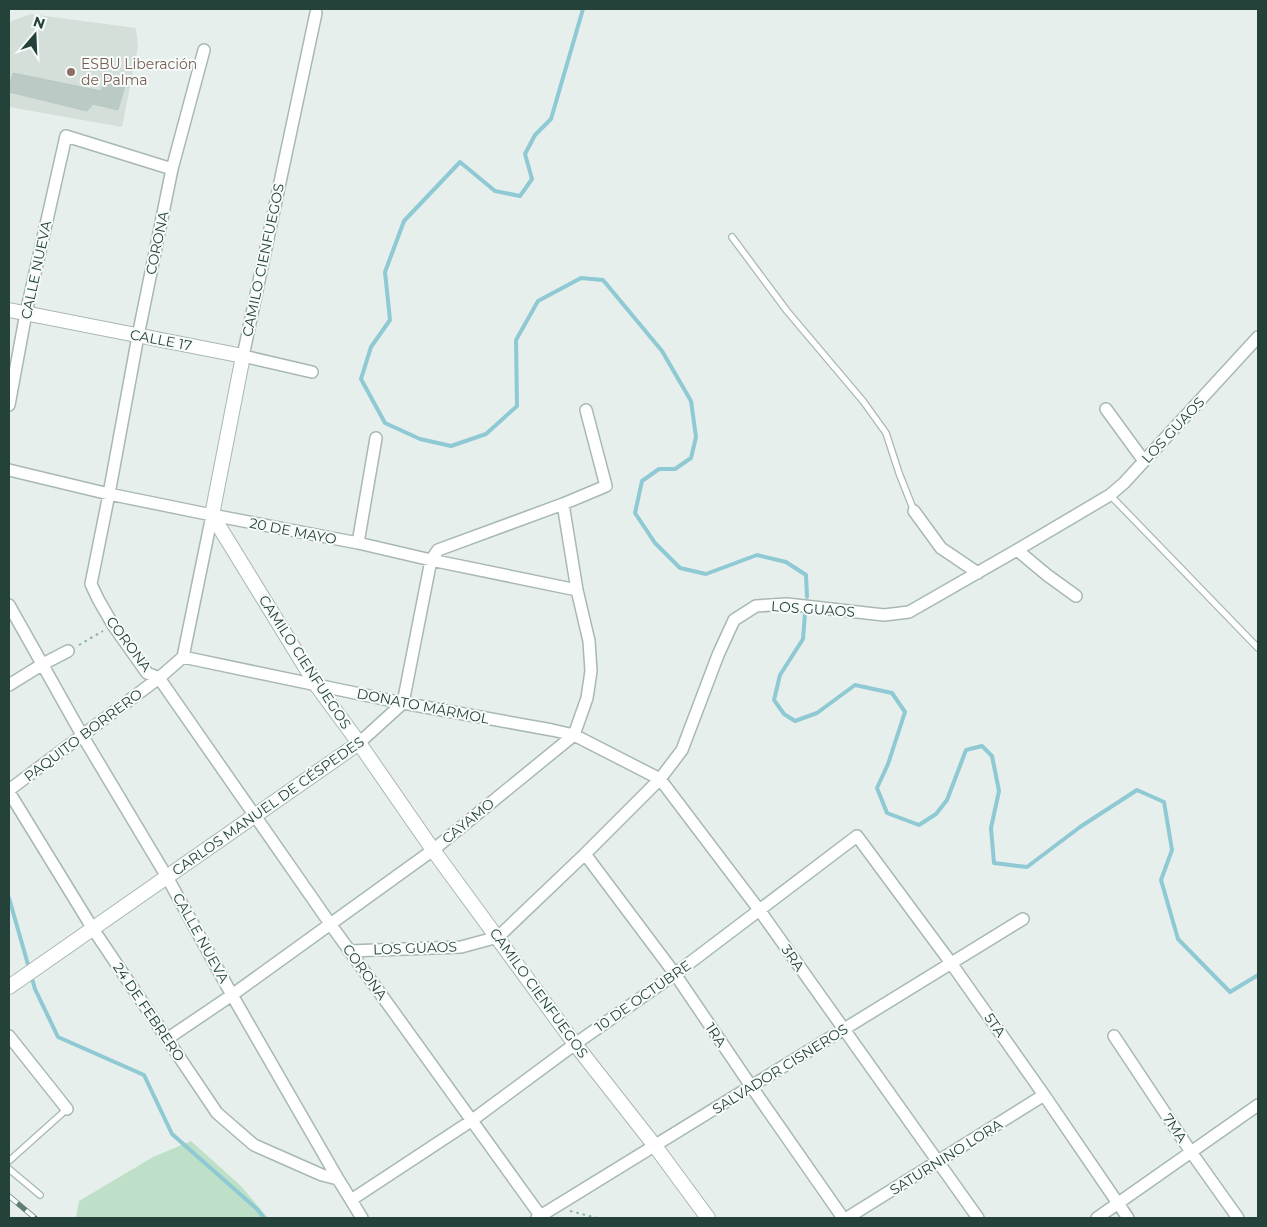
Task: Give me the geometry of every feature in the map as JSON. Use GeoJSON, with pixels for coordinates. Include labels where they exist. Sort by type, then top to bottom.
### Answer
{"type":"FeatureCollection","features":[{"type":"Feature","properties":{"kind":"street","name":"CAMILO CIENFUEGOS"},"geometry":{"type":"LineString","coordinates":[[316,14],[243,356],[212,515],[318,686],[433,850],[575,1044],[655,1146],[708,1218]]}},
{"type":"Feature","properties":{"kind":"street","name":"CORONA"},"geometry":{"type":"LineString","coordinates":[[204,50],[172,169],[91,584],[98,600],[147,673],[159,678],[331,925],[540,1217]]}},
{"type":"Feature","properties":{"kind":"street","name":"CALLE NUEVA"},"geometry":{"type":"LineString","coordinates":[[9,405],[26,314],[66,136],[172,169]]}},
{"type":"Feature","properties":{"kind":"street","name":"CALLE 17"},"geometry":{"type":"LineString","coordinates":[[9,310],[243,356],[312,372]]}},
{"type":"Feature","properties":{"kind":"street","name":"LOS GUAOS"},"geometry":{"type":"LineString","coordinates":[[349,950],[461,947],[498,937],[660,779],[682,750],[718,655],[734,620],[756,606],[788,604],[884,615],[909,612],[1110,495],[1124,483],[1258,337]]}},
{"type":"Feature","properties":{"kind":"street"},"geometry":{"type":"LineString","coordinates":[[403,703],[431,560],[438,550],[563,504],[606,486],[586,410]]}},
{"type":"Feature","properties":{"kind":"street"},"geometry":{"type":"LineString","coordinates":[[1106,410],[1144,461]]}},
{"type":"Feature","properties":{"kind":"street"},"geometry":{"type":"LineString","coordinates":[[358,543],[376,438]]}},
{"type":"Feature","properties":{"kind":"street","name":"20 DE MAYO"},"geometry":{"type":"LineString","coordinates":[[9,470],[109,494],[358,543],[578,590]]}},
{"type":"Feature","properties":{"kind":"street"},"geometry":{"type":"LineString","coordinates":[[563,504],[589,641],[591,671],[588,698],[574,735]]}},
{"type":"Feature","properties":{"kind":"street"},"geometry":{"type":"LineString","coordinates":[[914,511],[941,548],[978,573]]}},
{"type":"Feature","properties":{"kind":"street"},"geometry":{"type":"LineString","coordinates":[[184,658],[212,515]]}},
{"type":"Feature","properties":{"kind":"street"},"geometry":{"type":"LineString","coordinates":[[1017,550],[1076,596]]}},
{"type":"Feature","properties":{"kind":"street","name":"CALLE NUEVA"},"geometry":{"type":"LineString","coordinates":[[9,605],[82,735],[167,877],[338,1180],[362,1218]]}},
{"type":"Feature","properties":{"kind":"street"},"geometry":{"type":"LineString","coordinates":[[9,684],[68,651]]}},
{"type":"Feature","properties":{"kind":"street","name":"PAQUITO BORRERO"},"geometry":{"type":"LineString","coordinates":[[9,791],[184,658]]}},
{"type":"Feature","properties":{"kind":"street","name":"DONATO MÁRMOL"},"geometry":{"type":"LineString","coordinates":[[184,658],[403,703],[574,735]]}},
{"type":"Feature","properties":{"kind":"street","name":"CARLOS MANUEL DE CÉSPEDES"},"geometry":{"type":"LineString","coordinates":[[12,985],[359,743],[403,703]]}},
{"type":"Feature","properties":{"kind":"street","name":"3RA"},"geometry":{"type":"LineString","coordinates":[[574,735],[660,779],[760,910],[978,1218]]}},
{"type":"Feature","properties":{"kind":"street","name":"CAYAMO"},"geometry":{"type":"LineString","coordinates":[[167,1039],[331,925],[433,850],[574,735]]}},
{"type":"Feature","properties":{"kind":"street","name":"24 DE FEBRERO"},"geometry":{"type":"LineString","coordinates":[[9,791],[93,929],[217,1113],[254,1145],[322,1175],[338,1180]]}},
{"type":"Feature","properties":{"kind":"street","name":"10 DE OCTUBRE"},"geometry":{"type":"LineString","coordinates":[[351,1200],[471,1121],[575,1044],[675,974],[857,836]]}},
{"type":"Feature","properties":{"kind":"street","name":"5TA"},"geometry":{"type":"LineString","coordinates":[[857,836],[951,963],[1128,1218]]}},
{"type":"Feature","properties":{"kind":"street","name":"1RA"},"geometry":{"type":"LineString","coordinates":[[585,854],[675,974],[843,1218]]}},
{"type":"Feature","properties":{"kind":"street","name":"SALVADOR CISNEROS"},"geometry":{"type":"LineString","coordinates":[[540,1217],[1023,919]]}},
{"type":"Feature","properties":{"kind":"street"},"geometry":{"type":"LineString","coordinates":[[9,1036],[67,1109]]}},
{"type":"Feature","properties":{"kind":"street","name":"7MA"},"geometry":{"type":"LineString","coordinates":[[1114,1036],[1191,1152],[1238,1218]]}},
{"type":"Feature","properties":{"kind":"street","name":"SATURNINO LORA"},"geometry":{"type":"LineString","coordinates":[[848,1218],[1044,1095]]}},
{"type":"Feature","properties":{"kind":"street"},"geometry":{"type":"LineString","coordinates":[[1097,1218],[1258,1105]]}},
{"type":"Feature","properties":{"kind":"lane"},"geometry":{"type":"LineString","coordinates":[[732,237],[787,311],[863,401],[886,433],[914,511]]}},
{"type":"Feature","properties":{"kind":"lane"},"geometry":{"type":"LineString","coordinates":[[1110,495],[1258,648]]}},
{"type":"Feature","properties":{"kind":"lane"},"geometry":{"type":"LineString","coordinates":[[9,1160],[67,1109]]}},
{"type":"Feature","properties":{"kind":"lane"},"geometry":{"type":"LineString","coordinates":[[9,1169],[40,1195]]}},
{"type":"Feature","properties":{"kind":"path"},"geometry":{"type":"LineString","coordinates":[[68,651],[114,625]]}},
{"type":"Feature","properties":{"kind":"path"},"geometry":{"type":"LineString","coordinates":[[556,1206],[597,1218]]}},
{"type":"Feature","properties":{"kind":"shaded area","name":"ESBU Liberación de Palma"},"geometry":{"type":"Polygon","coordinates":[[[30,14],[136,28],[138,47],[122,127],[9,107],[9,22],[30,14]]]}},
{"type":"Feature","properties":{"kind":"green space"},"geometry":{"type":"Polygon","coordinates":[[[191,1141],[241,1186],[268,1218],[76,1218],[79,1201],[153,1157],[191,1141]]]}},
{"type":"Feature","properties":{"kind":"building"},"geometry":{"type":"Polygon","coordinates":[[[13,73],[101,91],[105,77],[126,82],[118,110],[93,104],[87,111],[9,92],[13,73]]]}},
{"type":"Feature","properties":{"kind":"waterway"},"geometry":{"type":"LineString","coordinates":[[583,9],[551,119],[535,135],[525,154],[532,179],[520,196],[495,191],[460,162],[404,221],[385,272],[390,320],[371,347],[361,379],[385,423],[420,439],[451,446],[486,434],[517,406],[516,340],[538,301],[581,278],[603,280],[662,351],[691,401],[696,437],[691,458],[675,469],[659,469],[642,481],[635,513],[655,543],[680,568],[706,574],[757,555],[786,562],[806,575],[807,597]]}},
{"type":"Feature","properties":{"kind":"waterway"},"geometry":{"type":"LineString","coordinates":[[805,613],[803,639],[780,675],[774,700],[784,714],[795,721],[817,713],[855,685],[892,693],[905,712],[888,764],[877,788],[887,813],[919,825],[936,814],[947,800],[966,750],[982,746],[992,756],[999,791],[991,828],[994,863],[1027,867],[1080,827],[1137,790],[1164,802],[1172,850],[1161,880],[1178,939],[1230,992],[1258,975]]}},
{"type":"Feature","properties":{"kind":"waterway"},"geometry":{"type":"LineString","coordinates":[[9,898],[35,989],[58,1037],[144,1075],[172,1134],[257,1209],[264,1218]]}},
{"type":"Feature","properties":{"kind":"railway"},"geometry":{"type":"LineString","coordinates":[[9,1196],[35,1218]]}},
{"type":"Feature","properties":{"kind":"place","name":"ESBU Liberación de Palma"},"geometry":{"type":"Point","coordinates":[71,72]}}]}
